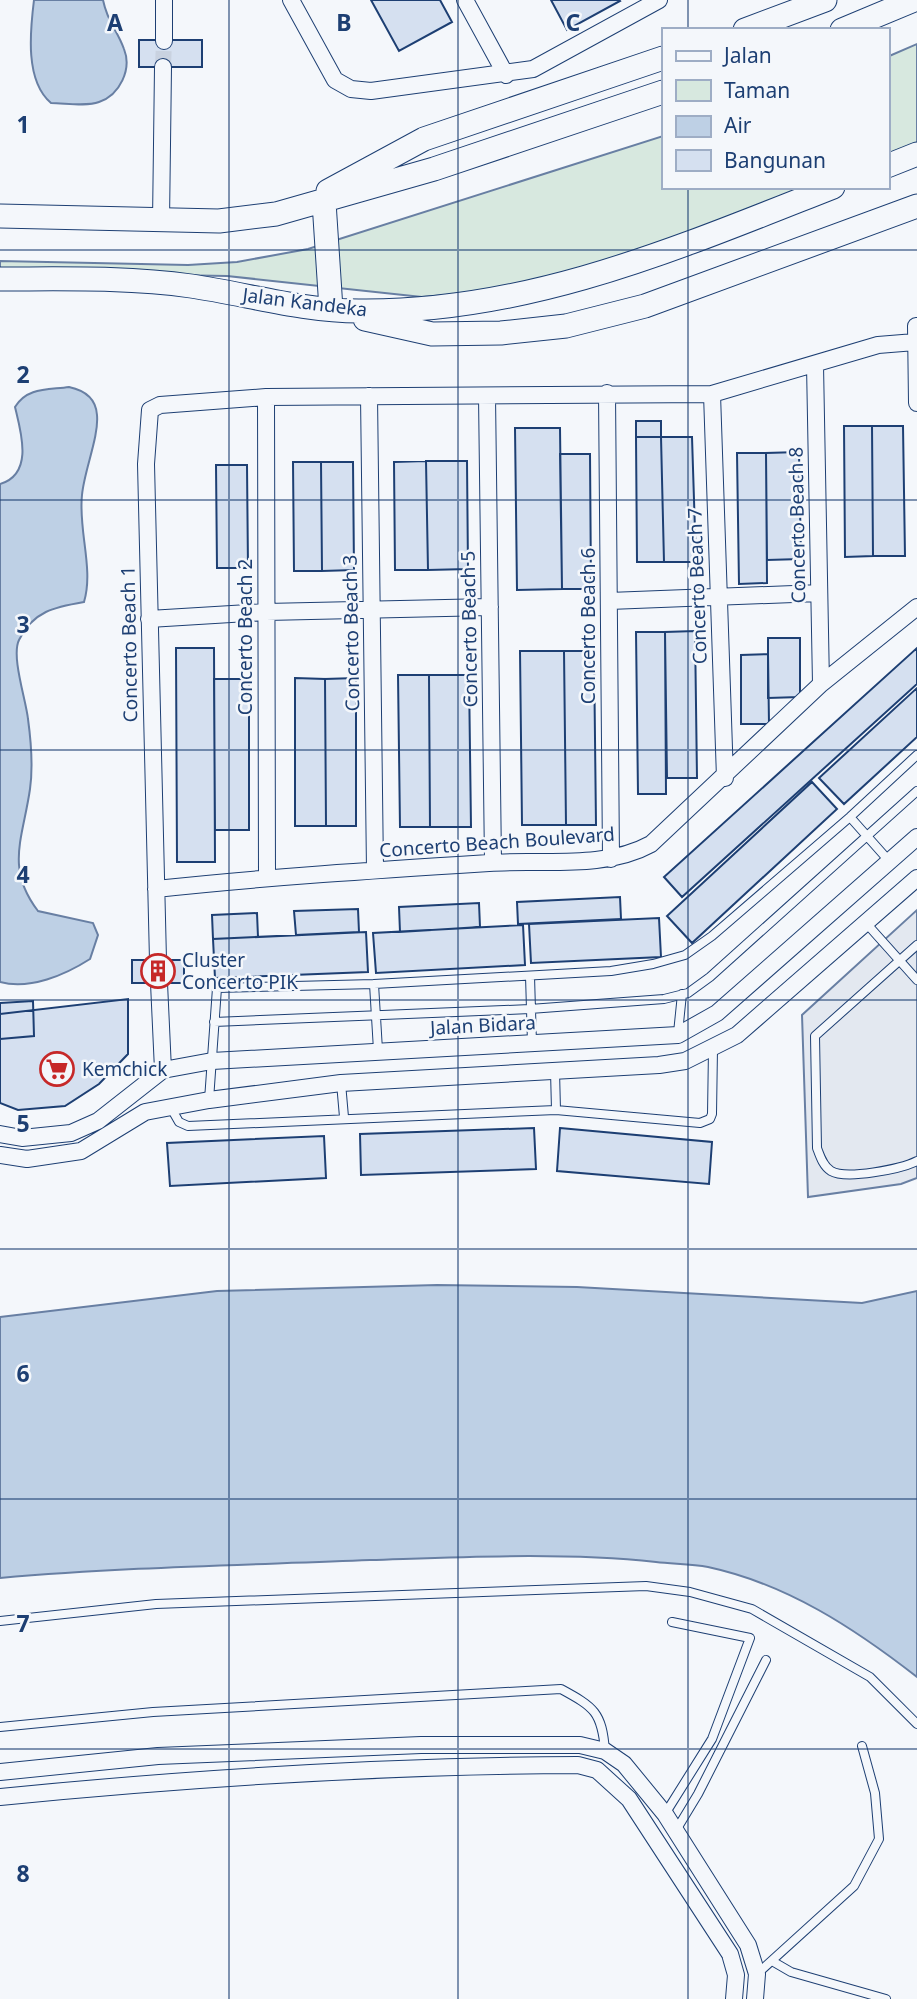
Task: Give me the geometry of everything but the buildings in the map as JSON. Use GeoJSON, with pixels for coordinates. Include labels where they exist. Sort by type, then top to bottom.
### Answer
{"type":"FeatureCollection","features":[{"type":"Feature","properties":{"kind":"main road"},"geometry":{"type":"LineString","coordinates":[[750,28],[825,0]]}},
{"type":"Feature","properties":{"kind":"main road"},"geometry":{"type":"LineString","coordinates":[[847,28],[914,0]]}},
{"type":"Feature","properties":{"kind":"main road"},"geometry":{"type":"LineString","coordinates":[[295,209],[424,139],[662,58]]}},
{"type":"Feature","properties":{"kind":"main road"},"geometry":{"type":"LineString","coordinates":[[0,216],[161,221],[244,219],[324,202],[662,92]]}},
{"type":"Feature","properties":{"kind":"main road"},"geometry":{"type":"LineString","coordinates":[[889,165],[917,154]]}},
{"type":"Feature","properties":{"kind":"main road","name":"Jalan Kandeka"},"geometry":{"type":"LineString","coordinates":[[0,279],[113,280],[188,286],[357,312],[509,299],[648,260],[827,189]]}},
{"type":"Feature","properties":{"kind":"main road"},"geometry":{"type":"LineString","coordinates":[[324,202],[321,307],[432,334],[501,333],[566,326],[645,306],[917,206]]}},
{"type":"Feature","properties":{"kind":"street"},"geometry":{"type":"LineString","coordinates":[[164,0],[164,40]]}},
{"type":"Feature","properties":{"kind":"street"},"geometry":{"type":"LineString","coordinates":[[291,0],[335,80],[351,89],[371,91],[506,75],[533,69],[651,2]]}},
{"type":"Feature","properties":{"kind":"street"},"geometry":{"type":"LineString","coordinates":[[465,0],[506,75]]}},
{"type":"Feature","properties":{"kind":"street"},"geometry":{"type":"LineString","coordinates":[[161,221],[163,67]]}},
{"type":"Feature","properties":{"kind":"street"},"geometry":{"type":"LineString","coordinates":[[265,397],[712,394],[915,334],[917,403]]}},
{"type":"Feature","properties":{"kind":"street","name":"Concerto Beach 8"},"geometry":{"type":"LineString","coordinates":[[815,365],[821,684]]}},
{"type":"Feature","properties":{"kind":"street","name":"Concerto Beach 6"},"geometry":{"type":"LineString","coordinates":[[607,393],[611,859]]}},
{"type":"Feature","properties":{"kind":"street","name":"Concerto Beach 7"},"geometry":{"type":"LineString","coordinates":[[712,394],[725,778]]}},
{"type":"Feature","properties":{"kind":"street","name":"Concerto Beach 3"},"geometry":{"type":"LineString","coordinates":[[369,396],[375,870]]}},
{"type":"Feature","properties":{"kind":"street","name":"Concerto Beach 5"},"geometry":{"type":"LineString","coordinates":[[487,396],[493,862]]}},
{"type":"Feature","properties":{"kind":"street","name":"Concerto Beach 1"},"geometry":{"type":"LineString","coordinates":[[158,960],[146,464],[150,410],[160,405],[265,397]]}},
{"type":"Feature","properties":{"kind":"street","name":"Concerto Beach 2"},"geometry":{"type":"LineString","coordinates":[[265,397],[267,877]]}},
{"type":"Feature","properties":{"kind":"street"},"geometry":{"type":"LineString","coordinates":[[609,601],[719,599],[819,593]]}},
{"type":"Feature","properties":{"kind":"street"},"geometry":{"type":"LineString","coordinates":[[149,619],[266,612],[490,607]]}},
{"type":"Feature","properties":{"kind":"street","name":"Concerto Beach Boulevard"},"geometry":{"type":"LineString","coordinates":[[156,889],[267,877],[493,862],[611,859],[651,844],[725,778],[821,684],[917,607]]}},
{"type":"Feature","properties":{"kind":"street","name":"Jalan Bidara"},"geometry":{"type":"LineString","coordinates":[[0,1135],[22,1138],[71,1133],[98,1121],[163,1070],[212,1061],[678,1035],[717,1013],[917,837]]}},
{"type":"Feature","properties":{"kind":"street"},"geometry":{"type":"LineString","coordinates":[[0,1155],[27,1159],[81,1151],[145,1112],[209,1100],[341,1083],[685,1061],[737,1035],[917,877]]}},
{"type":"Feature","properties":{"kind":"street"},"geometry":{"type":"LineString","coordinates":[[159,983],[163,1070]]}},
{"type":"Feature","properties":{"kind":"street"},"geometry":{"type":"LineString","coordinates":[[678,1035],[685,1061]]}},
{"type":"Feature","properties":{"kind":"street"},"geometry":{"type":"LineString","coordinates":[[461,1049],[461,1076]]}},
{"type":"Feature","properties":{"kind":"street"},"geometry":{"type":"LineString","coordinates":[[0,1772],[158,1756],[421,1745],[580,1745],[605,1751],[624,1764],[665,1814],[748,1945],[757,1974],[755,1999]]}},
{"type":"Feature","properties":{"kind":"street"},"geometry":{"type":"LineString","coordinates":[[0,1797],[160,1781],[421,1766],[578,1765],[597,1770],[629,1799],[730,1954],[736,1975],[734,1999]]}},
{"type":"Feature","properties":{"kind":"lane"},"geometry":{"type":"LineString","coordinates":[[209,1100],[214,991],[222,986],[374,984],[611,971],[685,955],[712,936],[850,817],[917,755]]}},
{"type":"Feature","properties":{"kind":"lane"},"geometry":{"type":"LineString","coordinates":[[214,1022],[530,1009],[664,999],[682,995],[710,978],[917,791]]}},
{"type":"Feature","properties":{"kind":"lane"},"geometry":{"type":"LineString","coordinates":[[850,817],[890,862]]}},
{"type":"Feature","properties":{"kind":"lane"},"geometry":{"type":"LineString","coordinates":[[866,923],[917,980]]}},
{"type":"Feature","properties":{"kind":"lane"},"geometry":{"type":"LineString","coordinates":[[917,945],[815,1037],[817,1148],[822,1161],[832,1171],[848,1175],[917,1161]]}},
{"type":"Feature","properties":{"kind":"lane"},"geometry":{"type":"LineString","coordinates":[[530,976],[532,1043]]}},
{"type":"Feature","properties":{"kind":"lane"},"geometry":{"type":"LineString","coordinates":[[374,984],[378,1050]]}},
{"type":"Feature","properties":{"kind":"lane"},"geometry":{"type":"LineString","coordinates":[[678,1035],[682,995]]}},
{"type":"Feature","properties":{"kind":"lane"},"geometry":{"type":"LineString","coordinates":[[171,1108],[179,1122],[188,1126],[344,1117],[556,1110],[707,1122],[712,1114],[713,1049]]}},
{"type":"Feature","properties":{"kind":"lane"},"geometry":{"type":"LineString","coordinates":[[555,1071],[556,1110]]}},
{"type":"Feature","properties":{"kind":"lane"},"geometry":{"type":"LineString","coordinates":[[341,1083],[344,1117]]}},
{"type":"Feature","properties":{"kind":"lane"},"geometry":{"type":"LineString","coordinates":[[0,1621],[156,1604],[646,1586],[690,1592],[752,1609],[870,1677],[917,1724]]}},
{"type":"Feature","properties":{"kind":"lane"},"geometry":{"type":"LineString","coordinates":[[665,1814],[712,1739],[750,1638],[672,1622]]}},
{"type":"Feature","properties":{"kind":"lane"},"geometry":{"type":"LineString","coordinates":[[675,1832],[698,1794],[766,1660]]}},
{"type":"Feature","properties":{"kind":"lane"},"geometry":{"type":"LineString","coordinates":[[0,1727],[153,1712],[561,1689],[593,1707],[603,1727],[605,1751]]}},
{"type":"Feature","properties":{"kind":"lane"},"geometry":{"type":"LineString","coordinates":[[757,1974],[854,1886],[879,1839],[876,1793],[862,1746]]}},
{"type":"Feature","properties":{"kind":"lane"},"geometry":{"type":"LineString","coordinates":[[772,1961],[791,1972],[886,1999]]}},
{"type":"Feature","properties":{"kind":"green space"},"geometry":{"type":"Polygon","coordinates":[[[917,44],[917,147],[889,157],[889,56],[917,44]]]}},
{"type":"Feature","properties":{"kind":"green space"},"geometry":{"type":"Polygon","coordinates":[[[662,136],[662,189],[810,189],[651,252],[494,291],[422,297],[227,276],[0,272],[0,261],[188,265],[237,262],[308,249],[662,136]]]}},
{"type":"Feature","properties":{"kind":"shaded area"},"geometry":{"type":"Polygon","coordinates":[[[917,910],[917,1178],[901,1184],[808,1197],[802,1015],[917,910]]]}},
{"type":"Feature","properties":{"kind":"water"},"geometry":{"type":"Polygon","coordinates":[[[34,0],[103,0],[126,57],[125,73],[113,94],[99,102],[82,105],[51,103],[43,94],[33,69],[31,55],[34,0]]]}},
{"type":"Feature","properties":{"kind":"water"},"geometry":{"type":"Polygon","coordinates":[[[69,387],[88,396],[97,415],[81,508],[87,589],[84,602],[54,609],[38,617],[25,630],[17,647],[29,727],[31,763],[19,866],[22,881],[38,911],[93,923],[98,935],[90,959],[80,965],[47,979],[11,984],[0,982],[0,484],[11,479],[21,462],[22,440],[15,407],[32,393],[69,387]]]}},
{"type":"Feature","properties":{"kind":"water"},"geometry":{"type":"Polygon","coordinates":[[[437,1285],[577,1287],[862,1303],[917,1291],[917,1677],[844,1625],[792,1596],[737,1575],[695,1565],[585,1557],[477,1557],[139,1569],[0,1578],[0,1317],[217,1291],[437,1285]]]}},
{"type":"Feature","properties":{"kind":"tunnel"},"geometry":{"type":"LineString","coordinates":[[163,67],[164,41]]}},
{"type":"Feature","properties":{"kind":"place","name":"Cluster Concerto PIK"},"geometry":{"type":"Point","coordinates":[158,971]}},
{"type":"Feature","properties":{"kind":"place","name":"Kemchick"},"geometry":{"type":"Point","coordinates":[57,1069]}}]}
